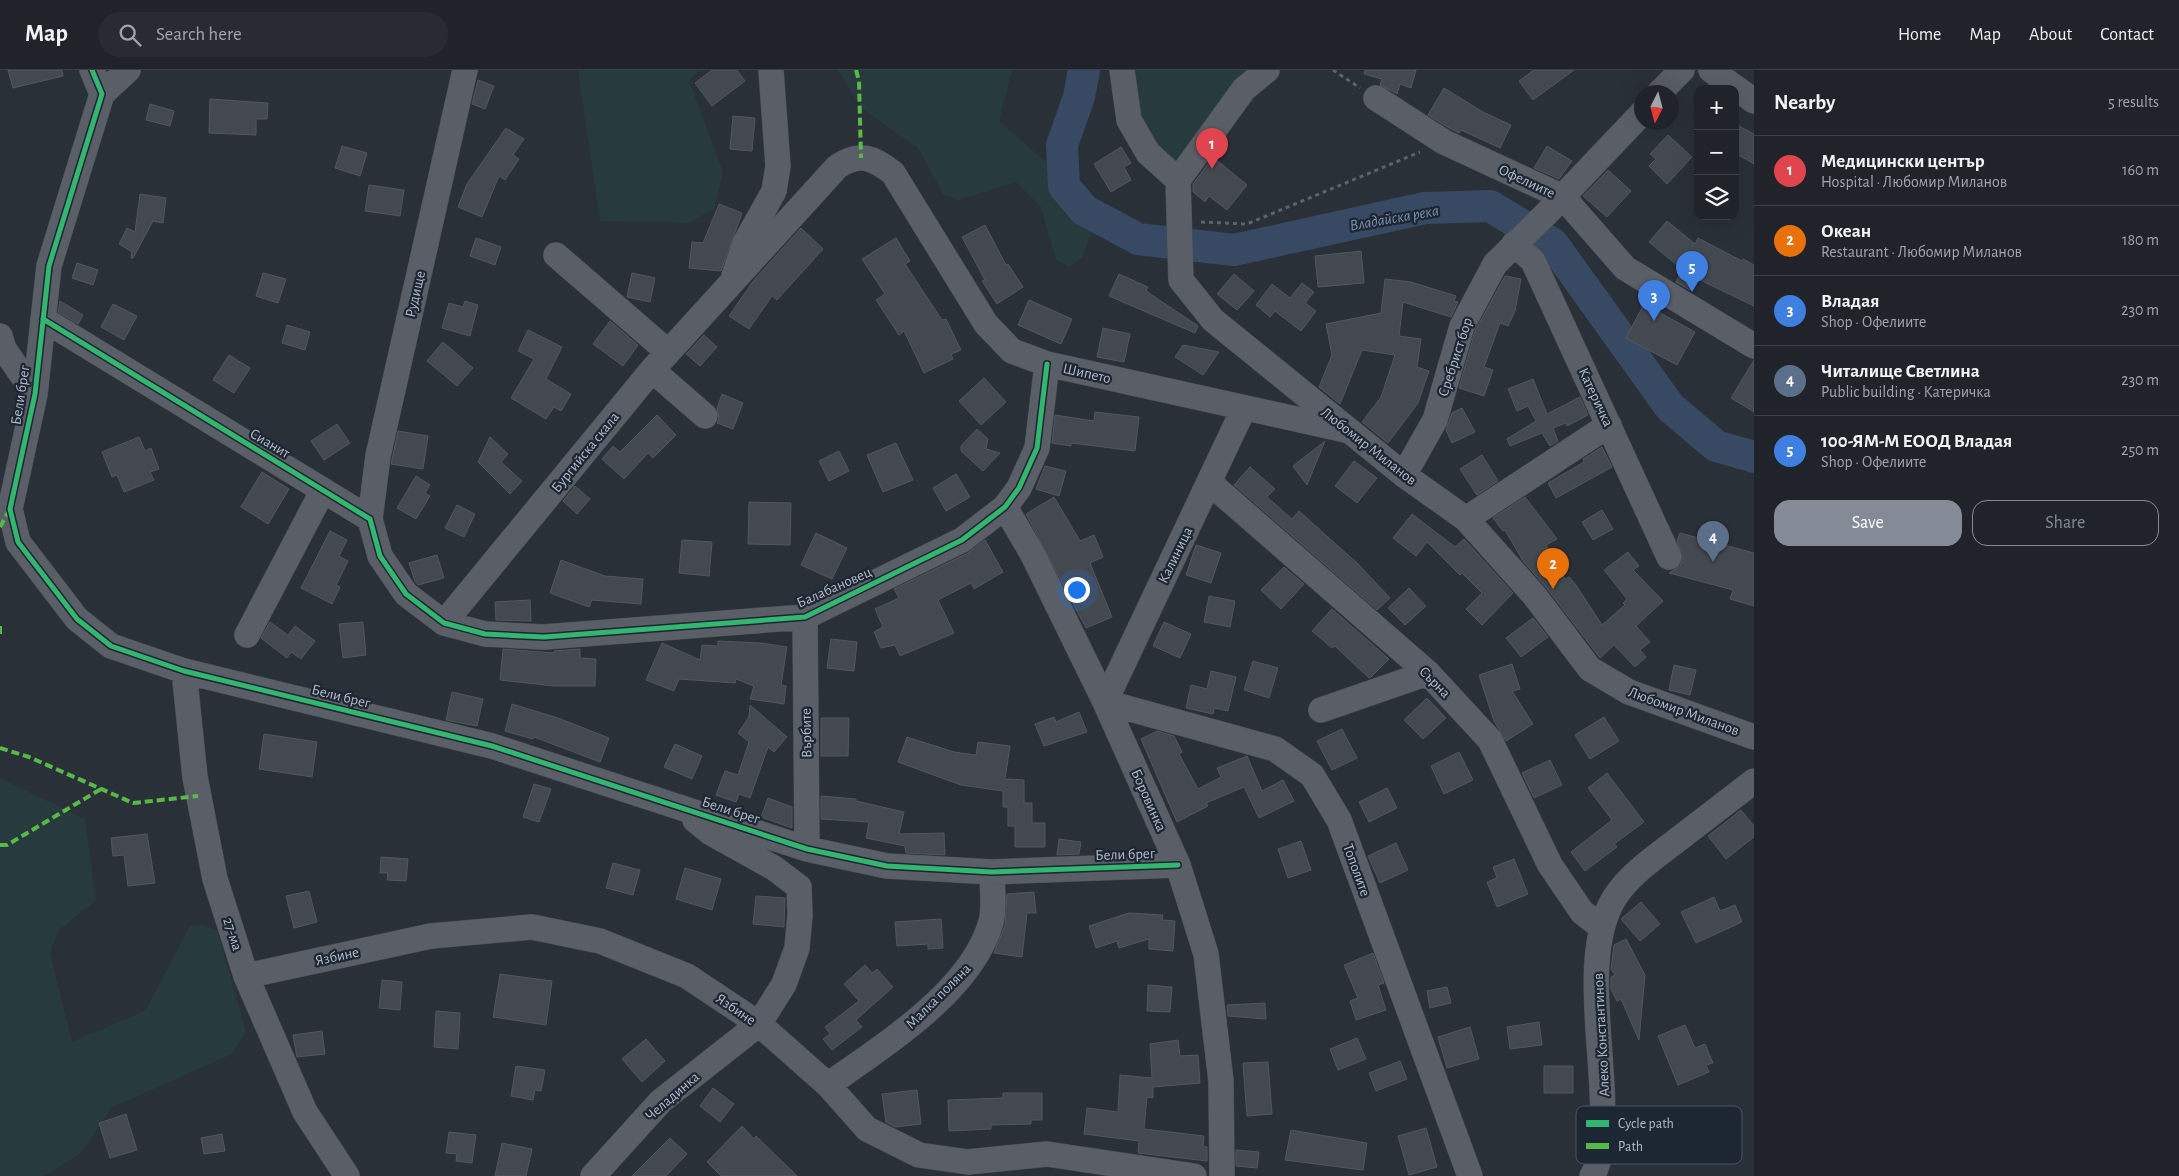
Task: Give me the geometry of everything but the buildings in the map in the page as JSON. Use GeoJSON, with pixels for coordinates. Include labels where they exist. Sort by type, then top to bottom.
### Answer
{"type":"FeatureCollection","features":[{"type":"Feature","properties":{"kind":"street"},"geometry":{"type":"LineString","coordinates":[[92,70],[102,94],[128,70]]}},
{"type":"Feature","properties":{"kind":"street","name":"Рудище"},"geometry":{"type":"LineString","coordinates":[[370,519],[378,456],[466,70]]}},
{"type":"Feature","properties":{"kind":"street","name":"Бургийска скала"},"geometry":{"type":"LineString","coordinates":[[731,285],[745,243],[774,191],[778,166],[772,70]]}},
{"type":"Feature","properties":{"kind":"street"},"geometry":{"type":"LineString","coordinates":[[1122,70],[1129,120],[1148,154],[1178,180]]}},
{"type":"Feature","properties":{"kind":"street","name":"Любомир Миланов"},"geometry":{"type":"LineString","coordinates":[[1267,70],[1244,89],[1190,160],[1178,180],[1181,280],[1213,320],[1404,475],[1466,519],[1534,595],[1590,669],[1629,692],[1754,737]]}},
{"type":"Feature","properties":{"kind":"street"},"geometry":{"type":"LineString","coordinates":[[1667,85],[1682,70]]}},
{"type":"Feature","properties":{"kind":"street"},"geometry":{"type":"LineString","coordinates":[[1710,70],[1754,101]]}},
{"type":"Feature","properties":{"kind":"street","name":"Бели брег"},"geometry":{"type":"LineString","coordinates":[[102,94],[50,266],[35,394],[10,509],[18,542],[77,619],[111,646],[184,671],[492,746],[807,849],[887,866],[992,872],[1178,864]]}},
{"type":"Feature","properties":{"kind":"street","name":"Офелиите"},"geometry":{"type":"LineString","coordinates":[[1376,98],[1444,142],[1555,205],[1625,268],[1754,346]]}},
{"type":"Feature","properties":{"kind":"street"},"geometry":{"type":"LineString","coordinates":[[1555,205],[1634,121]]}},
{"type":"Feature","properties":{"kind":"street","name":"Бургийска скала"},"geometry":{"type":"LineString","coordinates":[[444,623],[660,361],[837,167],[847,160],[861,158]]}},
{"type":"Feature","properties":{"kind":"street","name":"Шипето"},"geometry":{"type":"LineString","coordinates":[[861,158],[881,164],[893,173],[986,324],[1012,351],[1047,364],[1350,431]]}},
{"type":"Feature","properties":{"kind":"street","name":"Сребрист бор"},"geometry":{"type":"LineString","coordinates":[[1404,475],[1435,420],[1462,326],[1495,264],[1555,205]]}},
{"type":"Feature","properties":{"kind":"street","name":"Катеричка"},"geometry":{"type":"LineString","coordinates":[[1514,244],[1533,261],[1669,557]]}},
{"type":"Feature","properties":{"kind":"street"},"geometry":{"type":"LineString","coordinates":[[556,255],[660,361],[704,416]]}},
{"type":"Feature","properties":{"kind":"street","name":"Сианит"},"geometry":{"type":"LineString","coordinates":[[43,319],[370,519]]}},
{"type":"Feature","properties":{"kind":"street"},"geometry":{"type":"LineString","coordinates":[[0,336],[4,349],[35,394]]}},
{"type":"Feature","properties":{"kind":"street","name":"Балабановец"},"geometry":{"type":"LineString","coordinates":[[444,623],[485,634],[544,637],[805,617],[962,540],[1005,507],[1019,488],[1037,448],[1047,364]]}},
{"type":"Feature","properties":{"kind":"street","name":"Калиница"},"geometry":{"type":"LineString","coordinates":[[1106,702],[1244,408]]}},
{"type":"Feature","properties":{"kind":"street"},"geometry":{"type":"LineString","coordinates":[[1466,519],[1609,425]]}},
{"type":"Feature","properties":{"kind":"street","name":"Сърна"},"geometry":{"type":"LineString","coordinates":[[1210,483],[1428,673],[1490,740],[1550,866],[1582,912],[1602,928]]}},
{"type":"Feature","properties":{"kind":"street"},"geometry":{"type":"LineString","coordinates":[[247,635],[323,490]]}},
{"type":"Feature","properties":{"kind":"street","name":"Боровинка"},"geometry":{"type":"LineString","coordinates":[[1005,507],[1033,555],[1106,702],[1178,864],[1206,954],[1221,1080],[1222,1176]]}},
{"type":"Feature","properties":{"kind":"street"},"geometry":{"type":"LineString","coordinates":[[370,519],[380,556],[406,594],[444,623]]}},
{"type":"Feature","properties":{"kind":"street","name":"Върбите"},"geometry":{"type":"LineString","coordinates":[[805,617],[807,849]]}},
{"type":"Feature","properties":{"kind":"street","name":"27-ма"},"geometry":{"type":"LineString","coordinates":[[184,671],[195,777],[213,870],[246,976],[305,1112],[347,1176]]}},
{"type":"Feature","properties":{"kind":"street"},"geometry":{"type":"LineString","coordinates":[[1321,710],[1428,673]]}},
{"type":"Feature","properties":{"kind":"street","name":"Тополите"},"geometry":{"type":"LineString","coordinates":[[1106,702],[1274,749],[1312,775],[1339,820],[1470,1176]]}},
{"type":"Feature","properties":{"kind":"street","name":"Алеко Константинов"},"geometry":{"type":"LineString","coordinates":[[1604,1106],[1596,981],[1602,928],[1614,898],[1638,870],[1754,781]]}},
{"type":"Feature","properties":{"kind":"street","name":"Челадинка"},"geometry":{"type":"LineString","coordinates":[[593,1176],[661,1101],[759,1024],[784,984],[797,948],[800,915],[799,887],[774,868],[711,833],[677,806]]}},
{"type":"Feature","properties":{"kind":"street","name":"Малка поляна"},"geometry":{"type":"LineString","coordinates":[[828,1084],[916,1022],[972,964],[991,921],[992,872]]}},
{"type":"Feature","properties":{"kind":"street","name":"Язбине"},"geometry":{"type":"LineString","coordinates":[[246,976],[431,936],[532,927],[600,941],[686,976],[759,1024],[828,1084],[867,1129],[919,1155],[964,1169],[1047,1154],[1194,1176]]}},
{"type":"Feature","properties":{"kind":"path"},"geometry":{"type":"LineString","coordinates":[[1333,70],[1376,98]]}},
{"type":"Feature","properties":{"kind":"path"},"geometry":{"type":"LineString","coordinates":[[1178,228],[1247,224],[1444,142]]}},
{"type":"Feature","properties":{"kind":"green space"},"geometry":{"type":"Polygon","coordinates":[[[578,70],[701,70],[689,80],[723,172],[714,209],[688,223],[600,221],[578,70]]]}},
{"type":"Feature","properties":{"kind":"green space"},"geometry":{"type":"Polygon","coordinates":[[[838,70],[1012,70],[999,121],[1100,209],[1082,258],[1069,267],[1056,260],[1041,207],[1016,182],[959,200],[943,194],[918,148],[861,108],[838,70]]]}},
{"type":"Feature","properties":{"kind":"green space"},"geometry":{"type":"Polygon","coordinates":[[[1122,70],[1267,70],[1178,180],[1148,153],[1122,70]]]}},
{"type":"Feature","properties":{"kind":"green space"},"geometry":{"type":"Polygon","coordinates":[[[0,778],[85,819],[96,900],[58,931],[50,953],[72,1042],[145,1011],[190,926],[200,925],[217,930],[246,1032],[232,1054],[111,1108],[81,1153],[42,1176],[0,1176],[0,778]]]}},
{"type":"Feature","properties":{"kind":"waterway","name":"Владайска река"},"geometry":{"type":"LineString","coordinates":[[1084,70],[1079,97],[1062,145],[1064,186],[1084,210],[1138,239],[1234,250],[1425,208],[1490,206],[1553,244],[1670,407],[1716,446],[1754,457]]}},
{"type":"Feature","properties":{"kind":"marked path"},"geometry":{"type":"LineString","coordinates":[[856,70],[859,81],[861,158]]}},
{"type":"Feature","properties":{"kind":"marked path"},"geometry":{"type":"LineString","coordinates":[[0,527],[10,509]]}},
{"type":"Feature","properties":{"kind":"marked path"},"geometry":{"type":"LineString","coordinates":[[0,626],[0,638]]}},
{"type":"Feature","properties":{"kind":"marked path"},"geometry":{"type":"LineString","coordinates":[[0,748],[29,757],[133,803],[198,796]]}},
{"type":"Feature","properties":{"kind":"marked path"},"geometry":{"type":"LineString","coordinates":[[0,845],[7,845],[101,789]]}},
{"type":"Feature","properties":{"kind":"cycle path"},"geometry":{"type":"LineString","coordinates":[[92,70],[102,94],[49,266],[35,394],[10,509],[18,542],[77,619],[111,646],[184,671],[492,746],[807,849],[887,866],[992,872],[1178,865]]}},
{"type":"Feature","properties":{"kind":"cycle path"},"geometry":{"type":"LineString","coordinates":[[43,319],[370,519],[380,556],[406,594],[444,623],[485,634],[544,637],[805,617],[962,540],[1005,507],[1019,488],[1037,448],[1047,364]]}},
{"type":"Feature","properties":{"kind":"place","name":"Медицински център"},"geometry":{"type":"Point","coordinates":[1212,169]}},
{"type":"Feature","properties":{"kind":"place","name":"100-ЯМ-М ЕООД Владая"},"geometry":{"type":"Point","coordinates":[1692,292]}},
{"type":"Feature","properties":{"kind":"place","name":"Владая"},"geometry":{"type":"Point","coordinates":[1654,321]}},
{"type":"Feature","properties":{"kind":"place","name":"Читалище Светлина"},"geometry":{"type":"Point","coordinates":[1713,562]}},
{"type":"Feature","properties":{"kind":"place","name":"Океан"},"geometry":{"type":"Point","coordinates":[1553,589]}}]}
